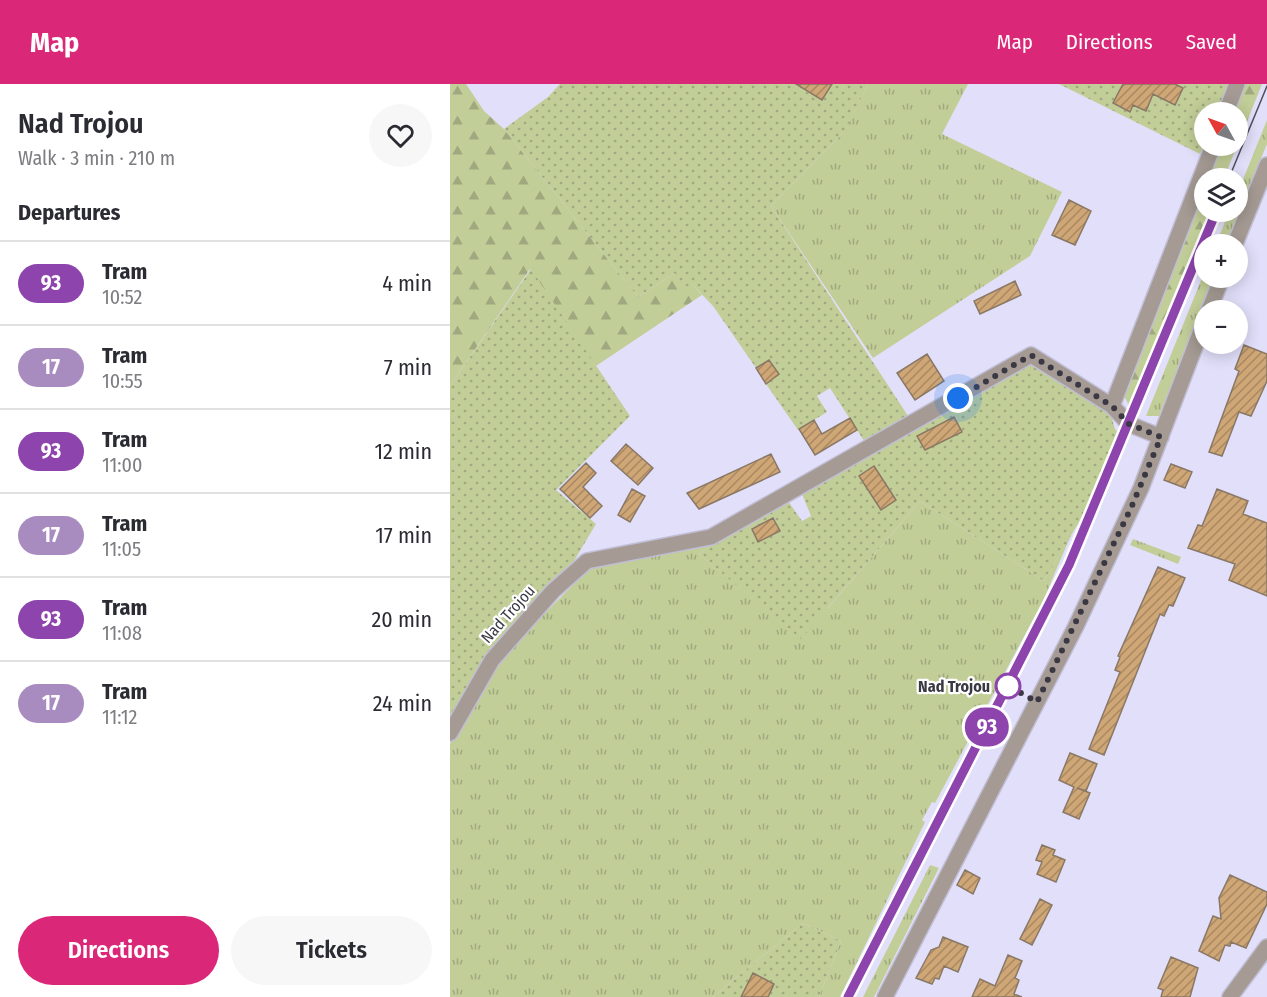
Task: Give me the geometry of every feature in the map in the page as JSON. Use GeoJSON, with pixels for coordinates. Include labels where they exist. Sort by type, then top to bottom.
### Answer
{"type":"FeatureCollection","features":[{"type":"Feature","properties":{"kind":"street"},"geometry":{"type":"LineString","coordinates":[[1230,102],[1237,84]]}},
{"type":"Feature","properties":{"kind":"street"},"geometry":{"type":"LineString","coordinates":[[1112,406],[1209,156]]}},
{"type":"Feature","properties":{"kind":"street"},"geometry":{"type":"LineString","coordinates":[[1239,234],[1267,165]]}},
{"type":"Feature","properties":{"kind":"street"},"geometry":{"type":"LineString","coordinates":[[885,997],[1076,626],[1140,488],[1194,349]]}},
{"type":"Feature","properties":{"kind":"street","name":"Nad Trojou"},"geometry":{"type":"LineString","coordinates":[[450,733],[492,660],[553,591],[587,561],[711,537],[1031,355],[1112,406],[1129,424],[1161,437]]}},
{"type":"Feature","properties":{"kind":"street"},"geometry":{"type":"LineString","coordinates":[[1230,997],[1267,947]]}},
{"type":"Feature","properties":{"kind":"green space"},"geometry":{"type":"Polygon","coordinates":[[[450,84],[466,84],[484,111],[504,129],[638,297],[675,273],[692,284],[702,295],[596,366],[530,269],[450,386],[450,84]]]}},
{"type":"Feature","properties":{"kind":"green space"},"geometry":{"type":"Polygon","coordinates":[[[560,84],[868,84],[845,131],[771,206],[910,419],[866,444],[830,388],[817,396],[827,412],[798,430],[766,384],[779,374],[770,360],[756,368],[713,306],[692,284],[684,288],[675,273],[638,297],[504,129],[548,97],[560,84]]]}},
{"type":"Feature","properties":{"kind":"green space"},"geometry":{"type":"Polygon","coordinates":[[[868,84],[968,84],[942,134],[1062,192],[1030,256],[873,358],[771,206],[844,132],[868,84]]]}},
{"type":"Feature","properties":{"kind":"green space"},"geometry":{"type":"Polygon","coordinates":[[[1059,84],[1123,84],[1113,103],[1130,111],[1133,105],[1146,110],[1153,94],[1175,104],[1183,88],[1175,84],[1231,84],[1223,102],[1194,102],[1194,151],[1059,84]]]}},
{"type":"Feature","properties":{"kind":"green space"},"geometry":{"type":"Polygon","coordinates":[[[1245,84],[1262,84],[1248,119],[1248,102],[1237,102],[1245,84]]]}},
{"type":"Feature","properties":{"kind":"green space"},"geometry":{"type":"Polygon","coordinates":[[[1267,120],[1267,144],[1248,190],[1248,168],[1267,120]]]}},
{"type":"Feature","properties":{"kind":"green space"},"geometry":{"type":"Polygon","coordinates":[[[1215,156],[1233,156],[1228,168],[1210,168],[1215,156]]]}},
{"type":"Feature","properties":{"kind":"green space"},"geometry":{"type":"Polygon","coordinates":[[[1194,207],[1194,222],[1207,222],[1202,234],[1194,234],[1194,254],[1131,409],[1124,396],[1125,388],[1194,207]]]}},
{"type":"Feature","properties":{"kind":"green space"},"geometry":{"type":"Polygon","coordinates":[[[1225,222],[1235,222],[1230,234],[1220,234],[1225,222]]]}},
{"type":"Feature","properties":{"kind":"green space"},"geometry":{"type":"Polygon","coordinates":[[[531,269],[630,416],[556,490],[596,524],[568,571],[484,658],[450,719],[450,386],[531,269]]]}},
{"type":"Feature","properties":{"kind":"green space"},"geometry":{"type":"Polygon","coordinates":[[[1198,288],[1209,288],[1204,300],[1194,300],[1194,327],[1159,416],[1146,416],[1198,288]]]}},
{"type":"Feature","properties":{"kind":"green space"},"geometry":{"type":"Polygon","coordinates":[[[1029,361],[1110,412],[1115,429],[1122,436],[1104,480],[1044,581],[920,501],[801,639],[699,554],[720,539],[788,501],[802,521],[811,516],[802,494],[841,468],[941,415],[1029,361]],[[954,417],[918,436],[925,450],[961,432],[954,417]],[[874,466],[859,476],[882,510],[896,500],[874,466]],[[774,518],[752,529],[758,541],[780,531],[774,518]]]}},
{"type":"Feature","properties":{"kind":"green space"},"geometry":{"type":"Polygon","coordinates":[[[920,501],[1044,581],[1071,535],[1043,601],[935,803],[932,802],[922,820],[925,822],[840,997],[819,997],[841,941],[803,923],[713,997],[450,997],[450,744],[495,663],[589,569],[720,539],[699,554],[773,615],[828,608],[920,501]]]}},
{"type":"Feature","properties":{"kind":"green space"},"geometry":{"type":"Polygon","coordinates":[[[1133,539],[1181,557],[1178,564],[1130,545],[1133,539]]]}},
{"type":"Feature","properties":{"kind":"green space"},"geometry":{"type":"Polygon","coordinates":[[[930,865],[939,868],[874,997],[863,997],[930,865]]]}},
{"type":"Feature","properties":{"kind":"green space"},"geometry":{"type":"Polygon","coordinates":[[[803,923],[841,941],[819,997],[768,997],[753,974],[741,997],[713,997],[803,923]]]}},
{"type":"Feature","properties":{"kind":"building"},"geometry":{"type":"Polygon","coordinates":[[[796,84],[832,84],[822,100],[796,84]]]}},
{"type":"Feature","properties":{"kind":"building"},"geometry":{"type":"Polygon","coordinates":[[[1123,84],[1175,84],[1183,88],[1175,105],[1153,94],[1146,111],[1133,105],[1130,112],[1113,103],[1123,84]]]}},
{"type":"Feature","properties":{"kind":"building"},"geometry":{"type":"Polygon","coordinates":[[[1069,200],[1091,211],[1075,245],[1052,235],[1069,200]]]}},
{"type":"Feature","properties":{"kind":"building"},"geometry":{"type":"Polygon","coordinates":[[[1015,281],[1021,295],[980,314],[974,301],[1015,281]]]}},
{"type":"Feature","properties":{"kind":"building"},"geometry":{"type":"Polygon","coordinates":[[[1248,347],[1267,354],[1267,381],[1251,416],[1239,412],[1222,456],[1209,452],[1239,371],[1235,369],[1241,354],[1248,354],[1248,347]]]}},
{"type":"Feature","properties":{"kind":"building"},"geometry":{"type":"Polygon","coordinates":[[[927,354],[944,381],[915,400],[897,373],[927,354]]]}},
{"type":"Feature","properties":{"kind":"building"},"geometry":{"type":"Polygon","coordinates":[[[769,360],[779,374],[766,384],[756,368],[769,360]]]}},
{"type":"Feature","properties":{"kind":"building"},"geometry":{"type":"Polygon","coordinates":[[[954,417],[962,432],[925,450],[917,436],[954,417]]]}},
{"type":"Feature","properties":{"kind":"building"},"geometry":{"type":"Polygon","coordinates":[[[850,418],[857,430],[815,455],[799,429],[814,420],[822,434],[850,418]]]}},
{"type":"Feature","properties":{"kind":"building"},"geometry":{"type":"Polygon","coordinates":[[[626,444],[653,468],[638,485],[611,461],[626,444]]]}},
{"type":"Feature","properties":{"kind":"building"},"geometry":{"type":"Polygon","coordinates":[[[771,454],[780,472],[699,509],[687,493],[771,454]]]}},
{"type":"Feature","properties":{"kind":"building"},"geometry":{"type":"Polygon","coordinates":[[[586,463],[596,473],[583,487],[602,506],[590,518],[560,489],[586,463]]]}},
{"type":"Feature","properties":{"kind":"building"},"geometry":{"type":"Polygon","coordinates":[[[1171,464],[1192,472],[1185,488],[1164,480],[1171,464]]]}},
{"type":"Feature","properties":{"kind":"building"},"geometry":{"type":"Polygon","coordinates":[[[874,466],[896,500],[881,510],[859,476],[874,466]]]}},
{"type":"Feature","properties":{"kind":"building"},"geometry":{"type":"Polygon","coordinates":[[[632,489],[645,496],[630,522],[618,515],[632,489]]]}},
{"type":"Feature","properties":{"kind":"building"},"geometry":{"type":"Polygon","coordinates":[[[1217,489],[1248,501],[1243,514],[1267,523],[1267,596],[1229,580],[1235,564],[1188,548],[1198,525],[1202,526],[1217,489]]]}},
{"type":"Feature","properties":{"kind":"building"},"geometry":{"type":"Polygon","coordinates":[[[773,518],[780,531],[758,542],[752,529],[773,518]]]}},
{"type":"Feature","properties":{"kind":"building"},"geometry":{"type":"Polygon","coordinates":[[[1158,567],[1185,578],[1173,606],[1169,605],[1164,616],[1160,614],[1104,755],[1089,749],[1120,672],[1115,670],[1120,657],[1118,656],[1158,567]]]}},
{"type":"Feature","properties":{"kind":"building"},"geometry":{"type":"Polygon","coordinates":[[[1070,753],[1097,764],[1086,791],[1077,788],[1090,793],[1079,819],[1063,812],[1074,787],[1059,780],[1070,753]]]}},
{"type":"Feature","properties":{"kind":"building"},"geometry":{"type":"Polygon","coordinates":[[[1042,845],[1055,850],[1053,855],[1065,860],[1056,882],[1037,874],[1042,862],[1036,860],[1042,845]]]}},
{"type":"Feature","properties":{"kind":"building"},"geometry":{"type":"Polygon","coordinates":[[[965,870],[980,878],[973,894],[957,885],[965,870]]]}},
{"type":"Feature","properties":{"kind":"building"},"geometry":{"type":"Polygon","coordinates":[[[1230,875],[1267,892],[1267,904],[1246,948],[1231,942],[1230,946],[1225,945],[1219,961],[1199,951],[1213,916],[1221,919],[1219,898],[1230,875]]]}},
{"type":"Feature","properties":{"kind":"building"},"geometry":{"type":"Polygon","coordinates":[[[1040,899],[1052,905],[1032,945],[1020,939],[1040,899]]]}},
{"type":"Feature","properties":{"kind":"building"},"geometry":{"type":"Polygon","coordinates":[[[943,937],[968,947],[958,972],[944,966],[939,979],[935,978],[932,984],[916,978],[931,950],[939,947],[943,937]]]}},
{"type":"Feature","properties":{"kind":"building"},"geometry":{"type":"Polygon","coordinates":[[[1008,955],[1022,961],[1015,978],[1019,980],[1014,994],[1022,997],[972,997],[980,979],[995,986],[1008,955]]]}},
{"type":"Feature","properties":{"kind":"building"},"geometry":{"type":"Polygon","coordinates":[[[1171,957],[1198,968],[1190,997],[1161,997],[1163,990],[1158,988],[1171,957]]]}},
{"type":"Feature","properties":{"kind":"building"},"geometry":{"type":"Polygon","coordinates":[[[753,973],[774,984],[768,997],[741,997],[753,973]]]}},
{"type":"Feature","properties":{"kind":"tram line"},"geometry":{"type":"LineString","coordinates":[[1233,168],[1267,86]]}},
{"type":"Feature","properties":{"kind":"tram line"},"geometry":{"type":"LineString","coordinates":[[848,997],[1069,565],[1212,222]]}},
{"type":"Feature","properties":{"kind":"tram line","name":"93"},"geometry":{"type":"LineString","coordinates":[[848,997],[1069,565],[1212,222]]}},
{"type":"Feature","properties":{"kind":"place","name":"Nad Trojou"},"geometry":{"type":"Point","coordinates":[1008,686]}},
{"type":"Feature","properties":{"kind":"route"},"geometry":{"type":"LineString","coordinates":[[958,398],[1031,355],[1112,406],[1129,424],[1161,437],[1076,626],[1037,702],[1008,686]]}}]}
